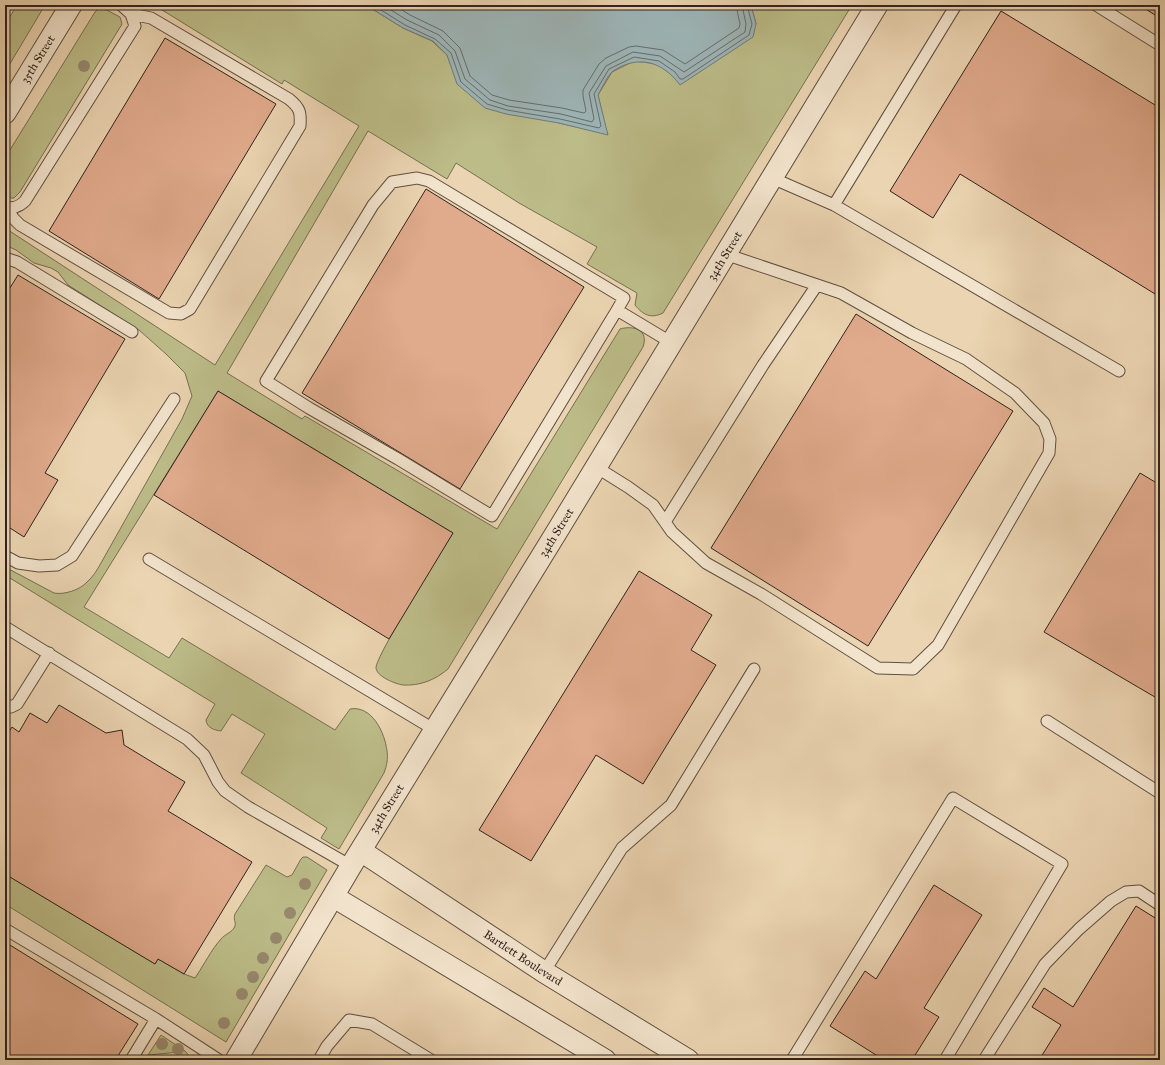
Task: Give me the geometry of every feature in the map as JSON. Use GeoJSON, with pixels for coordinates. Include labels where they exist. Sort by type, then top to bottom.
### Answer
{"type":"FeatureCollection","features":[{"type":"Feature","properties":{"kind":"street","name":"35th Street"},"geometry":{"type":"LineString","coordinates":[[6,109],[71,5]]}},
{"type":"Feature","properties":{"kind":"street","name":"34th Street"},"geometry":{"type":"LineString","coordinates":[[236,1060],[356,858],[672,343],[877,5]]}},
{"type":"Feature","properties":{"kind":"street","name":"Bartlett Boulevard"},"geometry":{"type":"LineString","coordinates":[[356,858],[688,1060]]}},
{"type":"Feature","properties":{"kind":"street"},"geometry":{"type":"LineString","coordinates":[[334,897],[605,1060]]}},
{"type":"Feature","properties":{"kind":"lane"},"geometry":{"type":"LineString","coordinates":[[121,5],[131,14],[135,26],[25,201],[19,206],[7,207],[12,218],[20,225],[169,313],[181,314],[190,309],[300,126],[301,115],[297,106],[289,99],[151,18],[131,14]]}},
{"type":"Feature","properties":{"kind":"lane"},"geometry":{"type":"LineString","coordinates":[[834,205],[956,5]]}},
{"type":"Feature","properties":{"kind":"lane"},"geometry":{"type":"LineString","coordinates":[[1096,5],[1160,45]]}},
{"type":"Feature","properties":{"kind":"lane"},"geometry":{"type":"LineString","coordinates":[[417,178],[429,181],[624,298],[617,310],[492,516],[266,381],[373,205],[392,182],[417,178]]}},
{"type":"Feature","properties":{"kind":"lane"},"geometry":{"type":"LineString","coordinates":[[772,178],[834,205],[1120,371]]}},
{"type":"Feature","properties":{"kind":"lane"},"geometry":{"type":"LineString","coordinates":[[596,467],[653,505],[672,532],[706,563],[761,594],[878,668],[914,669],[938,645],[1049,453],[1050,439],[1044,423],[1015,393],[966,359],[912,333],[841,293],[725,254]]}},
{"type":"Feature","properties":{"kind":"lane"},"geometry":{"type":"LineString","coordinates":[[5,258],[17,262],[132,332]]}},
{"type":"Feature","properties":{"kind":"lane"},"geometry":{"type":"LineString","coordinates":[[665,522],[763,365],[816,285]]}},
{"type":"Feature","properties":{"kind":"lane"},"geometry":{"type":"LineString","coordinates":[[617,310],[672,343]]}},
{"type":"Feature","properties":{"kind":"lane"},"geometry":{"type":"LineString","coordinates":[[5,556],[18,563],[39,566],[57,565],[72,556],[174,399]]}},
{"type":"Feature","properties":{"kind":"lane"},"geometry":{"type":"LineString","coordinates":[[149,559],[435,730]]}},
{"type":"Feature","properties":{"kind":"lane"},"geometry":{"type":"LineString","coordinates":[[5,627],[187,739],[204,755],[225,792],[248,807],[356,858]]}},
{"type":"Feature","properties":{"kind":"lane"},"geometry":{"type":"LineString","coordinates":[[5,704],[11,707],[17,704],[49,653]]}},
{"type":"Feature","properties":{"kind":"lane"},"geometry":{"type":"LineString","coordinates":[[544,972],[622,848],[671,805],[754,669]]}},
{"type":"Feature","properties":{"kind":"lane"},"geometry":{"type":"LineString","coordinates":[[1047,722],[1160,793]]}},
{"type":"Feature","properties":{"kind":"lane"},"geometry":{"type":"LineString","coordinates":[[792,1060],[952,798],[1062,864],[945,1060]]}},
{"type":"Feature","properties":{"kind":"lane"},"geometry":{"type":"LineString","coordinates":[[984,1060],[1045,964],[1110,901],[1126,892],[1139,891],[1160,905]]}},
{"type":"Feature","properties":{"kind":"lane"},"geometry":{"type":"LineString","coordinates":[[5,930],[156,1019],[219,1060]]}},
{"type":"Feature","properties":{"kind":"lane"},"geometry":{"type":"LineString","coordinates":[[131,1060],[156,1019]]}},
{"type":"Feature","properties":{"kind":"lane"},"geometry":{"type":"LineString","coordinates":[[319,1060],[327,1046],[349,1020],[372,1024],[431,1060]]}},
{"type":"Feature","properties":{"kind":"green space"},"geometry":{"type":"Polygon","coordinates":[[[17,5],[45,5],[5,72],[5,25],[17,5]]]}},
{"type":"Feature","properties":{"kind":"green space"},"geometry":{"type":"Polygon","coordinates":[[[154,5],[366,5],[403,28],[432,41],[447,55],[452,68],[559,123],[607,134],[598,95],[612,72],[634,61],[657,64],[672,75],[756,24],[751,5],[852,5],[663,313],[659,315],[651,316],[644,314],[635,305],[637,293],[587,264],[597,247],[519,203],[456,163],[447,179],[368,131],[227,373],[302,419],[305,416],[497,529],[620,329],[635,328],[639,330],[644,336],[644,341],[643,347],[448,669],[433,679],[421,683],[403,685],[392,682],[383,677],[376,668],[397,625],[453,533],[218,391],[84,607],[169,658],[182,638],[335,730],[350,709],[365,711],[371,716],[380,729],[386,744],[387,765],[384,773],[339,849],[321,838],[327,828],[241,773],[265,734],[232,714],[221,731],[211,728],[206,720],[215,704],[5,575],[5,567],[54,593],[67,593],[84,585],[99,566],[182,419],[192,396],[185,373],[166,354],[139,330],[68,285],[58,272],[51,268],[34,263],[16,250],[5,245],[5,228],[215,365],[359,126],[284,80],[282,84],[154,5]]]}},
{"type":"Feature","properties":{"kind":"green space"},"geometry":{"type":"Polygon","coordinates":[[[99,8],[103,8],[120,17],[122,24],[20,192],[14,198],[5,198],[5,158],[95,12],[99,8]]]}},
{"type":"Feature","properties":{"kind":"green space"},"geometry":{"type":"Polygon","coordinates":[[[303,857],[307,857],[327,870],[226,1042],[5,904],[5,874],[155,964],[158,959],[184,974],[195,978],[217,943],[234,928],[235,914],[266,865],[287,877],[292,875],[303,857]]]}},
{"type":"Feature","properties":{"kind":"green space"},"geometry":{"type":"Polygon","coordinates":[[[161,1035],[185,1051],[193,1060],[175,1060],[180,1052],[148,1055],[161,1035]]]}},
{"type":"Feature","properties":{"kind":"water"},"geometry":{"type":"Polygon","coordinates":[[[366,5],[751,5],[756,24],[753,37],[680,85],[666,71],[650,63],[632,63],[613,71],[598,95],[608,135],[559,123],[506,114],[485,108],[457,84],[447,55],[433,41],[403,28],[366,5]]]}},
{"type":"Feature","properties":{"kind":"building"},"geometry":{"type":"Polygon","coordinates":[[[1139,5],[1160,5],[1160,18],[1139,5]]]}},
{"type":"Feature","properties":{"kind":"building"},"geometry":{"type":"Polygon","coordinates":[[[1001,11],[1160,108],[1160,297],[960,174],[933,218],[890,191],[1001,11]]]}},
{"type":"Feature","properties":{"kind":"building"},"geometry":{"type":"Polygon","coordinates":[[[165,38],[276,104],[159,299],[49,231],[165,38]]]}},
{"type":"Feature","properties":{"kind":"building"},"geometry":{"type":"Polygon","coordinates":[[[426,189],[584,287],[460,489],[302,393],[426,189]]]}},
{"type":"Feature","properties":{"kind":"building"},"geometry":{"type":"Polygon","coordinates":[[[18,275],[125,339],[45,473],[58,480],[24,537],[10,528],[5,536],[5,296],[18,275]]]}},
{"type":"Feature","properties":{"kind":"building"},"geometry":{"type":"Polygon","coordinates":[[[856,314],[1013,411],[868,646],[711,548],[856,314]]]}},
{"type":"Feature","properties":{"kind":"building"},"geometry":{"type":"Polygon","coordinates":[[[218,391],[453,533],[389,639],[154,495],[218,391]]]}},
{"type":"Feature","properties":{"kind":"building"},"geometry":{"type":"Polygon","coordinates":[[[1140,473],[1160,485],[1160,700],[1044,632],[1140,473]]]}},
{"type":"Feature","properties":{"kind":"building"},"geometry":{"type":"Polygon","coordinates":[[[639,571],[712,615],[691,650],[716,665],[643,784],[596,755],[531,861],[479,830],[639,571]]]}},
{"type":"Feature","properties":{"kind":"building"},"geometry":{"type":"Polygon","coordinates":[[[59,705],[106,733],[122,730],[124,745],[185,782],[168,811],[252,862],[184,974],[158,959],[155,964],[5,874],[5,738],[12,727],[19,732],[30,713],[47,723],[59,705]]]}},
{"type":"Feature","properties":{"kind":"building"},"geometry":{"type":"Polygon","coordinates":[[[934,885],[982,915],[924,1008],[939,1017],[912,1060],[884,1060],[830,1026],[865,971],[876,979],[934,885]]]}},
{"type":"Feature","properties":{"kind":"building"},"geometry":{"type":"Polygon","coordinates":[[[1136,906],[1160,921],[1160,1060],[1039,1060],[1061,1025],[1032,1007],[1044,988],[1073,1007],[1136,906]]]}},
{"type":"Feature","properties":{"kind":"building"},"geometry":{"type":"Polygon","coordinates":[[[5,942],[138,1024],[116,1059],[117,1060],[5,1060],[5,942]]]}}]}
